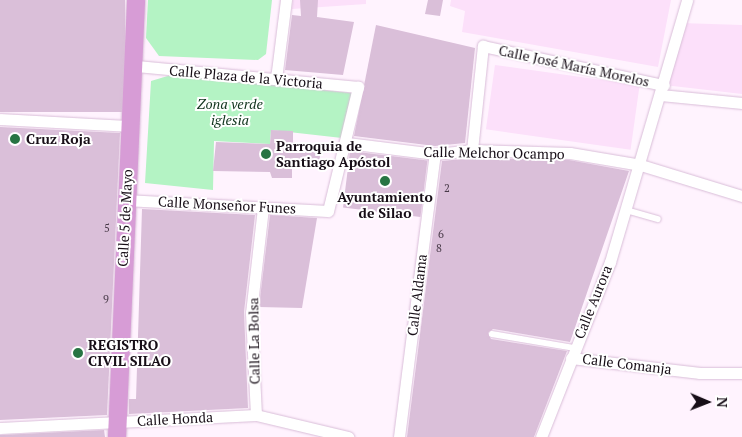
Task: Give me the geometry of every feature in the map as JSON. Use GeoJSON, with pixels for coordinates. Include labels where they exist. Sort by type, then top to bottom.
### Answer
{"type":"FeatureCollection","features":[{"type":"Feature","properties":{"kind":"main road","name":"Calle 5 de Mayo"},"geometry":{"type":"LineString","coordinates":[[117,430],[125,200],[131,126],[136,0]]}},
{"type":"Feature","properties":{"kind":"street"},"geometry":{"type":"LineString","coordinates":[[276,79],[286,0]]}},
{"type":"Feature","properties":{"kind":"street","name":"Calle Aurora"},"geometry":{"type":"LineString","coordinates":[[542,437],[641,166],[687,0]]}},
{"type":"Feature","properties":{"kind":"street","name":"Calle José María Morelos"},"geometry":{"type":"LineString","coordinates":[[472,150],[484,46],[663,90],[742,103]]}},
{"type":"Feature","properties":{"kind":"street","name":"Calle Plaza de la Victoria"},"geometry":{"type":"LineString","coordinates":[[134,66],[358,87],[348,143]]}},
{"type":"Feature","properties":{"kind":"street"},"geometry":{"type":"LineString","coordinates":[[0,120],[131,126]]}},
{"type":"Feature","properties":{"kind":"street","name":"Calle Melchor Ocampo"},"geometry":{"type":"LineString","coordinates":[[348,143],[435,154],[472,150],[570,153],[641,166],[742,196]]}},
{"type":"Feature","properties":{"kind":"street","name":"Calle Monseñor Funes"},"geometry":{"type":"LineString","coordinates":[[125,200],[328,210],[348,143]]}},
{"type":"Feature","properties":{"kind":"street","name":"Calle Aldama"},"geometry":{"type":"LineString","coordinates":[[398,437],[435,154]]}},
{"type":"Feature","properties":{"kind":"street","name":"Calle La Bolsa"},"geometry":{"type":"LineString","coordinates":[[256,415],[251,313],[263,207]]}},
{"type":"Feature","properties":{"kind":"street","name":"Calle Comanja"},"geometry":{"type":"LineString","coordinates":[[573,353],[700,373],[742,373]]}},
{"type":"Feature","properties":{"kind":"street","name":"Calle Honda"},"geometry":{"type":"LineString","coordinates":[[0,428],[117,430],[256,415],[348,437]]}},
{"type":"Feature","properties":{"kind":"lane"},"geometry":{"type":"LineString","coordinates":[[626,210],[658,219]]}},
{"type":"Feature","properties":{"kind":"lane"},"geometry":{"type":"LineString","coordinates":[[492,334],[573,353]]}},
{"type":"Feature","properties":{"kind":"shaded area"},"geometry":{"type":"Polygon","coordinates":[[[293,0],[366,0],[366,4],[292,9],[293,0]]]}},
{"type":"Feature","properties":{"kind":"shaded area"},"geometry":{"type":"Polygon","coordinates":[[[451,0],[671,0],[658,67],[462,32],[465,11],[450,6],[451,0]]]}},
{"type":"Feature","properties":{"kind":"shaded area"},"geometry":{"type":"Polygon","coordinates":[[[681,23],[742,25],[742,94],[664,85],[681,23]]]}},
{"type":"Feature","properties":{"kind":"shaded area"},"geometry":{"type":"Polygon","coordinates":[[[495,65],[640,85],[631,150],[486,129],[495,65]]]}},
{"type":"Feature","properties":{"kind":"green space"},"geometry":{"type":"Polygon","coordinates":[[[148,0],[272,0],[266,54],[258,60],[159,56],[146,38],[148,0]]]}},
{"type":"Feature","properties":{"kind":"green space","name":"Zona verde iglesia"},"geometry":{"type":"Polygon","coordinates":[[[171,75],[352,93],[342,138],[271,130],[270,144],[214,141],[213,190],[145,183],[151,81],[171,75]]]}},
{"type":"Feature","properties":{"kind":"building"},"geometry":{"type":"Polygon","coordinates":[[[0,0],[125,0],[125,112],[0,112],[0,0]]]}},
{"type":"Feature","properties":{"kind":"building"},"geometry":{"type":"Polygon","coordinates":[[[300,0],[318,0],[317,17],[354,22],[343,75],[285,70],[292,15],[301,16],[300,0]]]}},
{"type":"Feature","properties":{"kind":"building"},"geometry":{"type":"Polygon","coordinates":[[[428,0],[443,0],[440,16],[425,14],[428,0]]]}},
{"type":"Feature","properties":{"kind":"building"},"geometry":{"type":"Polygon","coordinates":[[[376,25],[475,48],[465,143],[435,146],[354,136],[376,25]]]}},
{"type":"Feature","properties":{"kind":"building"},"geometry":{"type":"Polygon","coordinates":[[[0,127],[120,133],[107,415],[0,420],[0,127]]]}},
{"type":"Feature","properties":{"kind":"building","name":"Parroquia de Santiago Apóstol"},"geometry":{"type":"Polygon","coordinates":[[[271,130],[293,131],[293,142],[321,145],[319,166],[292,167],[292,178],[272,178],[270,172],[213,171],[216,142],[270,144],[271,130]]]}},
{"type":"Feature","properties":{"kind":"building","name":"Ayuntamiento de Silao"},"geometry":{"type":"Polygon","coordinates":[[[350,151],[427,161],[420,217],[343,208],[350,151]]]}},
{"type":"Feature","properties":{"kind":"building"},"geometry":{"type":"Polygon","coordinates":[[[472,158],[569,160],[629,171],[570,342],[493,329],[488,333],[491,339],[567,351],[534,437],[407,437],[442,161],[472,158]]]}},
{"type":"Feature","properties":{"kind":"building"},"geometry":{"type":"Polygon","coordinates":[[[142,209],[255,215],[244,312],[248,408],[129,414],[129,399],[136,399],[142,209]]]}},
{"type":"Feature","properties":{"kind":"building"},"geometry":{"type":"Polygon","coordinates":[[[270,215],[317,218],[302,308],[259,307],[270,215]]]}},
{"type":"Feature","properties":{"kind":"building"},"geometry":{"type":"Polygon","coordinates":[[[104,430],[105,437],[0,437],[0,435],[104,430]]]}},
{"type":"Feature","properties":{"kind":"place","name":"Cruz Roja"},"geometry":{"type":"Point","coordinates":[15,139]}},
{"type":"Feature","properties":{"kind":"place","name":"Parroquia de Santiago Apóstol"},"geometry":{"type":"Point","coordinates":[266,154]}},
{"type":"Feature","properties":{"kind":"place","name":"Ayuntamiento de Silao"},"geometry":{"type":"Point","coordinates":[385,181]}},
{"type":"Feature","properties":{"kind":"place","name":"REGISTRO CIVIL SILAO"},"geometry":{"type":"Point","coordinates":[78,353]}}]}
